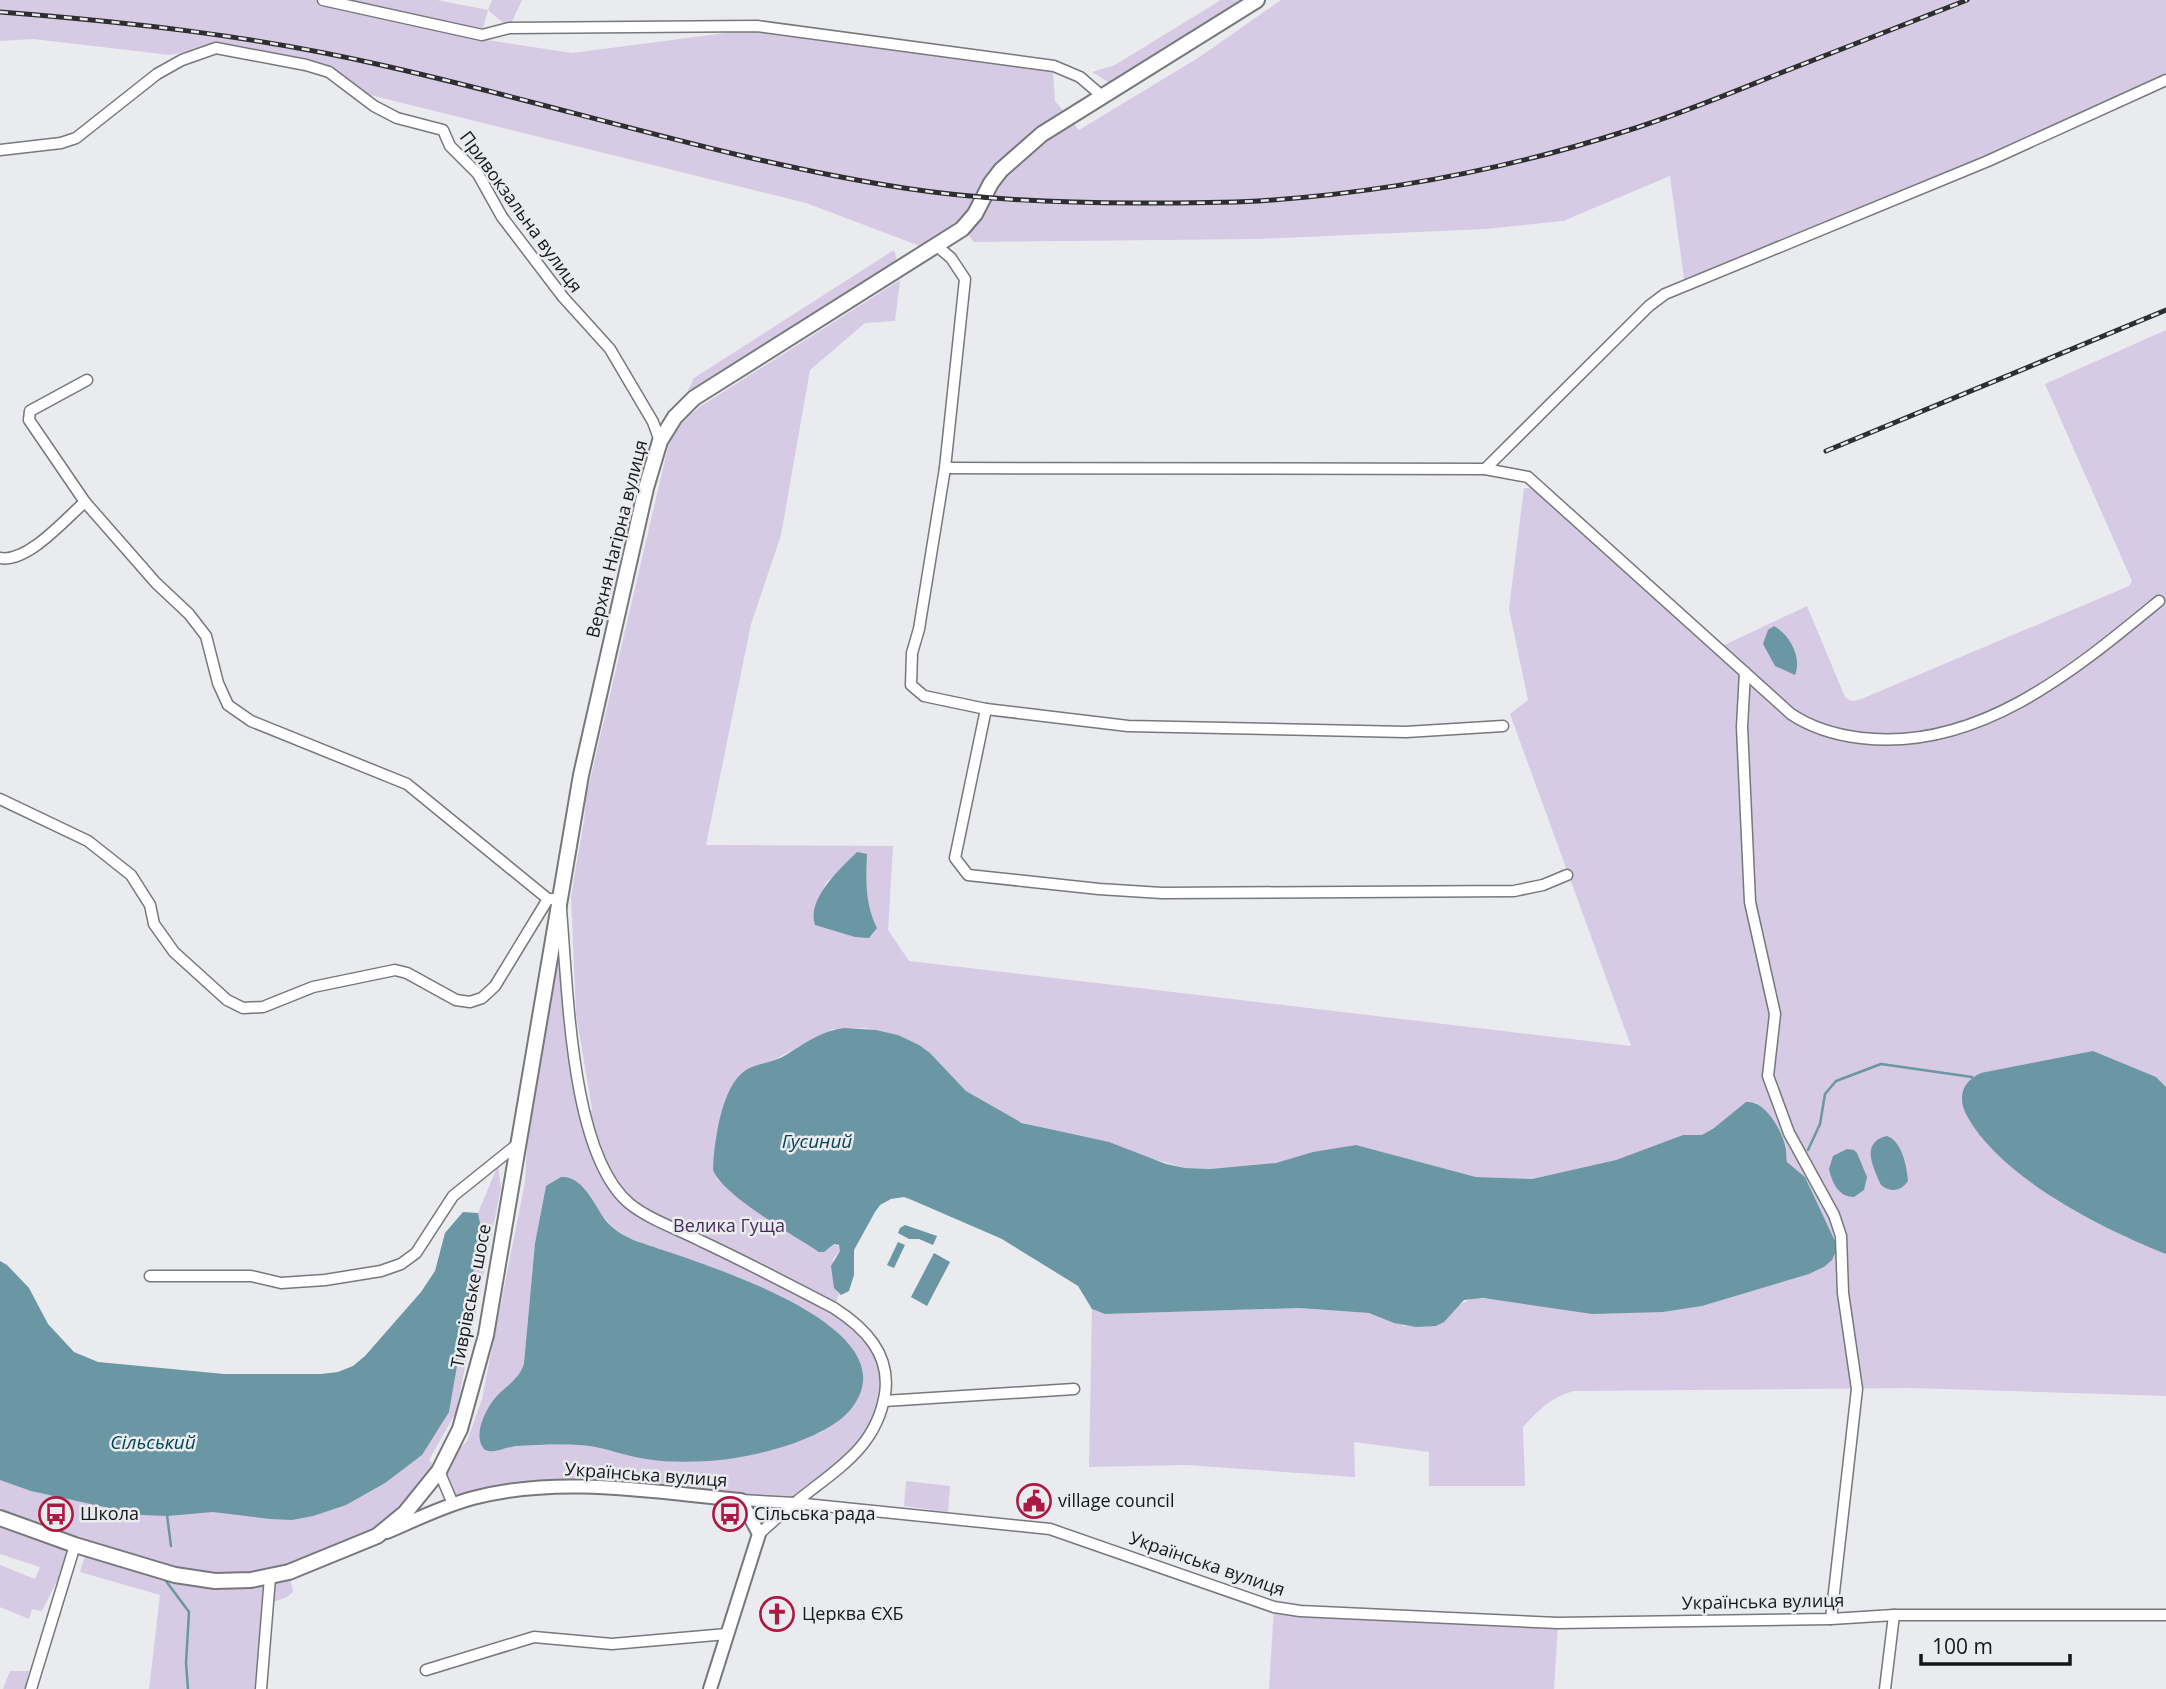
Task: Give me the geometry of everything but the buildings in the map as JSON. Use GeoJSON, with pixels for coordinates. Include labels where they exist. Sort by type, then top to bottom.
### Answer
{"type":"FeatureCollection","features":[{"type":"Feature","properties":{"kind":"main road","name":"Верхня Нагірна вулиця"},"geometry":{"type":"LineString","coordinates":[[519,1143],[554,899],[646,488],[660,440],[674,416],[694,398],[937,246],[970,221],[991,183],[1019,153],[1042,134],[1257,0]]}},
{"type":"Feature","properties":{"kind":"main road","name":"Тиврівське шосе"},"geometry":{"type":"LineString","coordinates":[[0,1518],[75,1545],[195,1579],[234,1581],[289,1572],[377,1536],[410,1508],[439,1471],[460,1429],[486,1335],[519,1143]]}},
{"type":"Feature","properties":{"kind":"street"},"geometry":{"type":"LineString","coordinates":[[323,0],[482,35],[509,28],[757,26],[1054,66],[1080,77],[1102,96]]}},
{"type":"Feature","properties":{"kind":"street","name":"Привокзальна вулиця"},"geometry":{"type":"LineString","coordinates":[[0,150],[61,143],[75,138],[156,74],[182,60],[216,48],[329,72],[374,106],[397,118],[443,130],[450,146],[478,174],[502,217],[548,277],[610,349],[653,422],[660,440]]}},
{"type":"Feature","properties":{"kind":"street"},"geometry":{"type":"LineString","coordinates":[[1485,468],[1649,306],[1665,295],[1988,161],[2166,80]]}},
{"type":"Feature","properties":{"kind":"street"},"geometry":{"type":"LineString","coordinates":[[937,246],[951,258],[965,279],[944,468],[919,629],[912,653],[911,685],[924,696],[986,709],[1128,726],[1406,732],[1503,726]]}},
{"type":"Feature","properties":{"kind":"street"},"geometry":{"type":"LineString","coordinates":[[87,380],[30,411],[29,420],[85,502],[156,583],[189,614],[206,636],[218,683],[228,705],[251,721],[407,784],[554,899],[584,1118],[594,1149],[611,1184],[640,1211],[848,1317],[870,1338],[882,1358],[887,1378],[884,1401],[875,1428],[840,1469],[794,1503],[759,1534],[710,1689]]}},
{"type":"Feature","properties":{"kind":"street"},"geometry":{"type":"LineString","coordinates":[[944,468],[1485,468],[1528,477],[1791,714],[1821,729],[1878,740],[1901,741],[1923,737],[1986,718],[2040,691],[2096,653],[2160,601]]}},
{"type":"Feature","properties":{"kind":"street"},"geometry":{"type":"LineString","coordinates":[[0,558],[18,557],[29,551],[85,502]]}},
{"type":"Feature","properties":{"kind":"street"},"geometry":{"type":"LineString","coordinates":[[1745,672],[1742,727],[1750,902],[1774,1014],[1768,1076],[1789,1133],[1834,1215],[1841,1236],[1843,1293],[1857,1389],[1830,1619]]}},
{"type":"Feature","properties":{"kind":"street"},"geometry":{"type":"LineString","coordinates":[[986,709],[955,858],[968,875],[1136,892],[1191,894],[1514,891],[1543,885],[1567,875]]}},
{"type":"Feature","properties":{"kind":"street"},"geometry":{"type":"LineString","coordinates":[[0,799],[88,841],[131,874],[150,905],[154,924],[174,952],[227,1000],[243,1008],[263,1007],[313,988],[395,970],[407,973],[456,1000],[470,1002],[482,998],[495,986],[554,899]]}},
{"type":"Feature","properties":{"kind":"street"},"geometry":{"type":"LineString","coordinates":[[150,1276],[251,1276],[281,1283],[382,1271],[401,1264],[416,1253],[453,1196],[519,1143]]}},
{"type":"Feature","properties":{"kind":"street"},"geometry":{"type":"LineString","coordinates":[[884,1401],[1074,1390]]}},
{"type":"Feature","properties":{"kind":"street"},"geometry":{"type":"LineString","coordinates":[[439,1471],[453,1504]]}},
{"type":"Feature","properties":{"kind":"street","name":"Українська вулиця"},"geometry":{"type":"LineString","coordinates":[[377,1536],[453,1504],[494,1493],[563,1486],[794,1503],[1050,1529],[1274,1607],[1300,1611],[1558,1623],[1830,1619],[1894,1615],[2166,1615]]}},
{"type":"Feature","properties":{"kind":"street"},"geometry":{"type":"LineString","coordinates":[[741,1500],[759,1534]]}},
{"type":"Feature","properties":{"kind":"street"},"geometry":{"type":"LineString","coordinates":[[31,1689],[75,1545]]}},
{"type":"Feature","properties":{"kind":"street"},"geometry":{"type":"LineString","coordinates":[[261,1689],[270,1577]]}},
{"type":"Feature","properties":{"kind":"street"},"geometry":{"type":"LineString","coordinates":[[1885,1689],[1894,1615]]}},
{"type":"Feature","properties":{"kind":"street"},"geometry":{"type":"LineString","coordinates":[[426,1670],[534,1637],[612,1644],[727,1634]]}},
{"type":"Feature","properties":{"kind":"green space"},"geometry":{"type":"Polygon","coordinates":[[[0,0],[437,0],[488,10],[480,39],[572,53],[757,29],[1053,71],[1055,101],[1079,130],[1198,58],[1281,0],[2166,0],[2166,80],[1685,286],[1670,176],[1563,221],[1486,229],[1257,239],[974,242],[959,222],[920,246],[806,203],[358,92],[324,65],[214,46],[170,55],[33,39],[0,41],[0,0]]]}},
{"type":"Feature","properties":{"kind":"green space"},"geometry":{"type":"Polygon","coordinates":[[[492,0],[522,0],[509,28],[488,10],[492,0]]]}},
{"type":"Feature","properties":{"kind":"green space"},"geometry":{"type":"Polygon","coordinates":[[[1221,0],[1241,0],[1110,83],[1092,72],[1115,65],[1221,0]]]}},
{"type":"Feature","properties":{"kind":"green space"},"geometry":{"type":"Polygon","coordinates":[[[894,250],[899,268],[711,387],[688,390],[694,378],[894,250]]]}},
{"type":"Feature","properties":{"kind":"green space","name":"Велика Гуща"},"geometry":{"type":"Polygon","coordinates":[[[900,280],[895,321],[865,323],[810,370],[781,535],[751,624],[706,845],[893,846],[888,930],[909,961],[1631,1046],[1510,714],[1528,700],[1509,609],[1524,488],[1541,489],[1718,648],[1807,606],[1845,697],[1851,701],[1859,700],[2129,586],[2132,581],[2045,384],[2166,330],[2166,1396],[1911,1388],[1574,1391],[1552,1401],[1523,1427],[1525,1486],[1429,1486],[1429,1452],[1354,1442],[1355,1477],[1186,1465],[1089,1467],[1092,1309],[1105,1314],[1299,1308],[1369,1313],[1405,1326],[1436,1326],[1444,1322],[1457,1306],[1473,1298],[1663,1312],[1702,1306],[1809,1274],[1824,1267],[1835,1241],[1805,1177],[1787,1162],[1786,1146],[1769,1115],[1755,1102],[1702,1135],[1683,1135],[1616,1160],[1532,1179],[1476,1177],[1356,1145],[1276,1163],[1210,1169],[1185,1168],[1015,1120],[966,1091],[930,1053],[898,1035],[865,1028],[833,1029],[770,1062],[716,1135],[713,1170],[717,1179],[743,1201],[840,1247],[833,1259],[836,1291],[839,1294],[834,1308],[860,1327],[887,1379],[870,1436],[795,1503],[576,1486],[453,1504],[439,1471],[395,1522],[289,1572],[293,1592],[268,1604],[262,1689],[149,1689],[160,1595],[80,1572],[87,1549],[75,1545],[42,1611],[32,1609],[29,1619],[0,1607],[0,1565],[35,1579],[40,1567],[0,1554],[0,1471],[419,1458],[449,1411],[481,1228],[478,1213],[498,1165],[501,1188],[456,1412],[429,1460],[439,1470],[467,1441],[482,1399],[525,1182],[527,1142],[558,957],[562,957],[585,1117],[592,1109],[576,1014],[571,896],[586,797],[669,443],[685,419],[701,406],[900,280]],[[867,854],[826,882],[813,918],[815,925],[877,928],[868,901],[867,854]],[[546,1186],[535,1243],[524,1363],[517,1380],[492,1402],[496,1451],[513,1446],[576,1444],[614,1450],[628,1456],[672,1461],[721,1460],[799,1441],[822,1432],[847,1413],[859,1397],[779,1296],[739,1277],[628,1238],[601,1214],[546,1186]]]}},
{"type":"Feature","properties":{"kind":"green space"},"geometry":{"type":"Polygon","coordinates":[[[906,1481],[950,1486],[948,1512],[904,1506],[906,1481]]]}},
{"type":"Feature","properties":{"kind":"green space"},"geometry":{"type":"Polygon","coordinates":[[[1274,1607],[1558,1623],[1554,1689],[1269,1689],[1274,1607]]]}},
{"type":"Feature","properties":{"kind":"green space"},"geometry":{"type":"Polygon","coordinates":[[[10,1671],[29,1671],[25,1689],[3,1689],[10,1671]]]}},
{"type":"Feature","properties":{"kind":"water"},"geometry":{"type":"Polygon","coordinates":[[[1774,626],[1790,641],[1796,654],[1795,675],[1775,666],[1763,644],[1768,630],[1774,626]]]}},
{"type":"Feature","properties":{"kind":"water"},"geometry":{"type":"Polygon","coordinates":[[[857,852],[867,854],[868,901],[877,928],[869,938],[855,937],[815,925],[814,915],[820,895],[842,866],[857,852]]]}},
{"type":"Feature","properties":{"kind":"water","name":"Гусиний"},"geometry":{"type":"Polygon","coordinates":[[[844,1028],[876,1030],[898,1035],[919,1045],[966,1091],[1022,1123],[1109,1142],[1166,1164],[1185,1168],[1210,1169],[1276,1163],[1313,1152],[1356,1145],[1476,1177],[1532,1179],[1616,1160],[1683,1135],[1702,1135],[1746,1102],[1753,1103],[1766,1111],[1780,1131],[1787,1162],[1805,1177],[1835,1241],[1836,1251],[1832,1260],[1824,1267],[1809,1274],[1702,1306],[1663,1312],[1592,1314],[1483,1298],[1464,1300],[1444,1322],[1436,1326],[1416,1327],[1394,1323],[1369,1313],[1299,1308],[1105,1314],[1092,1309],[1078,1286],[1002,1239],[904,1197],[891,1199],[880,1205],[875,1212],[854,1250],[854,1275],[849,1291],[841,1295],[834,1288],[831,1266],[840,1251],[839,1245],[834,1244],[824,1252],[819,1252],[744,1203],[719,1180],[713,1170],[720,1116],[737,1078],[746,1070],[781,1058],[821,1035],[844,1028]]]}},
{"type":"Feature","properties":{"kind":"water"},"geometry":{"type":"Polygon","coordinates":[[[2093,1051],[2156,1077],[2166,1087],[2166,1254],[2083,1215],[2028,1180],[1983,1139],[1964,1109],[1963,1091],[1969,1081],[1981,1073],[2093,1051]]]}},
{"type":"Feature","properties":{"kind":"water"},"geometry":{"type":"Polygon","coordinates":[[[1887,1136],[1896,1143],[1903,1155],[1908,1181],[1896,1190],[1881,1185],[1871,1156],[1874,1144],[1887,1136]]]}},
{"type":"Feature","properties":{"kind":"water"},"geometry":{"type":"Polygon","coordinates":[[[1847,1149],[1857,1153],[1867,1177],[1864,1190],[1854,1197],[1840,1192],[1829,1169],[1833,1156],[1847,1149]]]}},
{"type":"Feature","properties":{"kind":"water"},"geometry":{"type":"Polygon","coordinates":[[[561,1177],[576,1181],[583,1187],[608,1223],[626,1237],[746,1280],[789,1300],[827,1324],[853,1350],[863,1378],[851,1409],[840,1420],[809,1437],[753,1455],[720,1460],[655,1460],[579,1445],[516,1446],[497,1451],[485,1450],[481,1445],[480,1433],[485,1413],[522,1370],[524,1363],[535,1243],[546,1186],[561,1177]]]}},
{"type":"Feature","properties":{"kind":"water","name":"Сільський"},"geometry":{"type":"Polygon","coordinates":[[[463,1212],[478,1213],[481,1228],[449,1412],[422,1455],[385,1483],[346,1505],[292,1520],[213,1512],[141,1515],[31,1491],[0,1480],[0,1261],[29,1288],[48,1324],[74,1352],[98,1362],[224,1374],[321,1374],[338,1372],[353,1366],[365,1356],[421,1292],[435,1271],[445,1233],[463,1212]]]}},
{"type":"Feature","properties":{"kind":"water"},"geometry":{"type":"Polygon","coordinates":[[[905,1225],[937,1236],[933,1245],[919,1239],[909,1239],[898,1233],[905,1225]]]}},
{"type":"Feature","properties":{"kind":"water"},"geometry":{"type":"Polygon","coordinates":[[[898,1242],[905,1245],[894,1268],[887,1265],[898,1242]]]}},
{"type":"Feature","properties":{"kind":"water"},"geometry":{"type":"Polygon","coordinates":[[[934,1253],[950,1262],[927,1306],[911,1297],[934,1253]]]}},
{"type":"Feature","properties":{"kind":"waterway"},"geometry":{"type":"LineString","coordinates":[[1808,1150],[1820,1124],[1825,1094],[1836,1081],[1881,1064],[1972,1077]]}},
{"type":"Feature","properties":{"kind":"waterway"},"geometry":{"type":"LineString","coordinates":[[167,1515],[171,1546]]}},
{"type":"Feature","properties":{"kind":"waterway"},"geometry":{"type":"LineString","coordinates":[[166,1581],[189,1612],[186,1663],[188,1689]]}},
{"type":"Feature","properties":{"kind":"railway"},"geometry":{"type":"LineString","coordinates":[[0,12],[192,31],[334,55],[446,80],[707,148],[838,177],[904,188],[1020,200],[1182,203],[1258,201],[1351,192],[1444,177],[1536,157],[1684,111],[1967,0]]}},
{"type":"Feature","properties":{"kind":"railway"},"geometry":{"type":"LineString","coordinates":[[1826,451],[2166,310]]}},
{"type":"Feature","properties":{"kind":"place","name":"village council"},"geometry":{"type":"Point","coordinates":[1034,1501]}},
{"type":"Feature","properties":{"kind":"place","name":"Школа"},"geometry":{"type":"Point","coordinates":[56,1514]}},
{"type":"Feature","properties":{"kind":"place","name":"Сільська рада"},"geometry":{"type":"Point","coordinates":[730,1514]}},
{"type":"Feature","properties":{"kind":"place","name":"Церква ЄХБ"},"geometry":{"type":"Point","coordinates":[777,1614]}}]}
